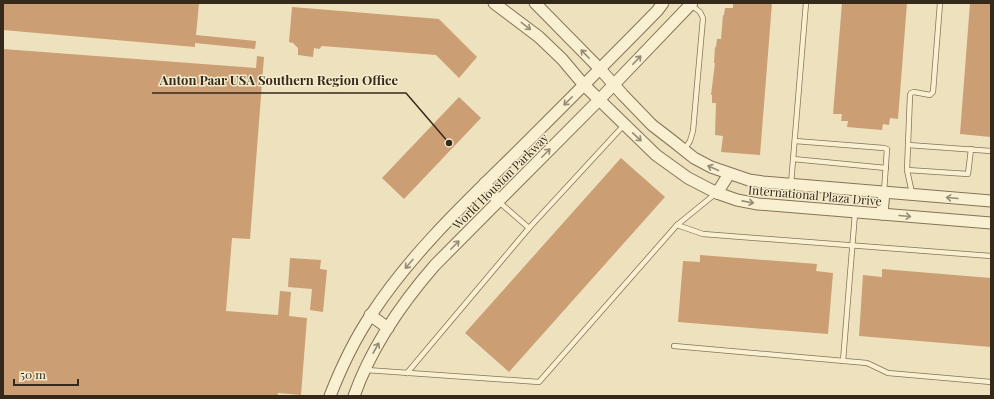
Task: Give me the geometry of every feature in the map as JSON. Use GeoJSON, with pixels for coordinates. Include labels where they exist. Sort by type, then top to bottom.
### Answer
{"type":"FeatureCollection","features":[{"type":"Feature","properties":{"kind":"street","name":"International Plaza Drive"},"geometry":{"type":"LineString","coordinates":[[494,3],[539,37],[562,59],[598,100],[656,155],[688,178],[717,193],[737,200],[758,204],[991,223]]}},
{"type":"Feature","properties":{"kind":"street","name":"International Plaza Drive"},"geometry":{"type":"LineString","coordinates":[[535,3],[600,69],[652,125],[684,150],[711,168],[749,180],[991,201]]}},
{"type":"Feature","properties":{"kind":"street","name":"World Houston Parkway"},"geometry":{"type":"LineString","coordinates":[[330,396],[342,366],[370,315],[409,264],[428,242],[600,69],[663,3]]}},
{"type":"Feature","properties":{"kind":"street","name":"World Houston Parkway"},"geometry":{"type":"LineString","coordinates":[[354,396],[365,370],[388,328],[413,290],[435,265],[691,4]]}},
{"type":"Feature","properties":{"kind":"street"},"geometry":{"type":"LineString","coordinates":[[717,193],[729,174]]}},
{"type":"Feature","properties":{"kind":"street"},"geometry":{"type":"LineString","coordinates":[[485,184],[498,201]]}},
{"type":"Feature","properties":{"kind":"street"},"geometry":{"type":"LineString","coordinates":[[882,214],[884,192]]}},
{"type":"Feature","properties":{"kind":"street"},"geometry":{"type":"LineString","coordinates":[[370,315],[388,328]]}},
{"type":"Feature","properties":{"kind":"lane"},"geometry":{"type":"LineString","coordinates":[[792,184],[806,3]]}},
{"type":"Feature","properties":{"kind":"lane"},"geometry":{"type":"LineString","coordinates":[[912,195],[907,170],[910,95],[914,92],[930,95],[933,92],[940,3]]}},
{"type":"Feature","properties":{"kind":"lane"},"geometry":{"type":"LineString","coordinates":[[684,150],[690,141],[693,130],[703,18],[700,12],[691,4]]}},
{"type":"Feature","properties":{"kind":"lane"},"geometry":{"type":"LineString","coordinates":[[407,372],[529,228],[624,125]]}},
{"type":"Feature","properties":{"kind":"lane"},"geometry":{"type":"LineString","coordinates":[[795,141],[887,149],[888,152],[884,192]]}},
{"type":"Feature","properties":{"kind":"lane"},"geometry":{"type":"LineString","coordinates":[[908,145],[991,151]]}},
{"type":"Feature","properties":{"kind":"lane"},"geometry":{"type":"LineString","coordinates":[[907,170],[968,174],[971,149]]}},
{"type":"Feature","properties":{"kind":"lane"},"geometry":{"type":"LineString","coordinates":[[793,159],[886,168]]}},
{"type":"Feature","properties":{"kind":"lane"},"geometry":{"type":"LineString","coordinates":[[365,370],[539,382],[677,225],[717,193]]}},
{"type":"Feature","properties":{"kind":"lane"},"geometry":{"type":"LineString","coordinates":[[498,201],[529,228]]}},
{"type":"Feature","properties":{"kind":"lane"},"geometry":{"type":"LineString","coordinates":[[843,360],[855,212]]}},
{"type":"Feature","properties":{"kind":"lane"},"geometry":{"type":"LineString","coordinates":[[677,225],[703,234],[991,256]]}},
{"type":"Feature","properties":{"kind":"lane"},"geometry":{"type":"LineString","coordinates":[[674,346],[843,360],[867,363],[888,373],[991,382]]}},
{"type":"Feature","properties":{"kind":"building"},"geometry":{"type":"Polygon","coordinates":[[[3,3],[199,3],[196,35],[256,41],[255,49],[195,43],[195,47],[3,30],[3,3]]]}},
{"type":"Feature","properties":{"kind":"building"},"geometry":{"type":"Polygon","coordinates":[[[733,3],[772,3],[760,155],[721,152],[723,136],[715,135],[716,103],[712,103],[711,95],[715,63],[715,47],[717,39],[721,39],[725,8],[733,8],[733,3]]]}},
{"type":"Feature","properties":{"kind":"building"},"geometry":{"type":"Polygon","coordinates":[[[842,3],[907,3],[898,119],[890,118],[889,125],[883,124],[882,130],[847,127],[848,121],[841,121],[842,114],[833,114],[842,3]]]}},
{"type":"Feature","properties":{"kind":"building"},"geometry":{"type":"Polygon","coordinates":[[[970,3],[991,3],[991,137],[960,134],[970,3]]]}},
{"type":"Feature","properties":{"kind":"building"},"geometry":{"type":"Polygon","coordinates":[[[292,7],[439,19],[477,57],[459,78],[436,55],[322,46],[319,49],[314,48],[313,57],[298,55],[298,48],[293,43],[289,42],[292,7]]]}},
{"type":"Feature","properties":{"kind":"building"},"geometry":{"type":"Polygon","coordinates":[[[3,49],[256,68],[257,56],[264,57],[250,239],[232,238],[226,311],[278,315],[280,291],[291,292],[289,316],[307,318],[301,395],[278,393],[278,396],[3,396],[3,49]]]}},
{"type":"Feature","properties":{"kind":"building"},"geometry":{"type":"Polygon","coordinates":[[[459,97],[481,118],[404,199],[382,178],[459,97]]]}},
{"type":"Feature","properties":{"kind":"building"},"geometry":{"type":"Polygon","coordinates":[[[621,158],[665,197],[509,372],[465,333],[621,158]]]}},
{"type":"Feature","properties":{"kind":"building"},"geometry":{"type":"Polygon","coordinates":[[[700,255],[817,264],[816,271],[833,273],[828,334],[678,322],[683,261],[700,262],[700,255]]]}},
{"type":"Feature","properties":{"kind":"building"},"geometry":{"type":"Polygon","coordinates":[[[290,258],[321,260],[320,269],[327,270],[323,312],[310,310],[312,289],[288,287],[290,258]]]}},
{"type":"Feature","properties":{"kind":"building"},"geometry":{"type":"Polygon","coordinates":[[[882,269],[991,278],[991,347],[859,336],[863,275],[882,277],[882,269]]]}},
{"type":"Feature","properties":{"kind":"place","name":"Anton Paar USA Southern Region Office"},"geometry":{"type":"Point","coordinates":[449,143]}}]}
